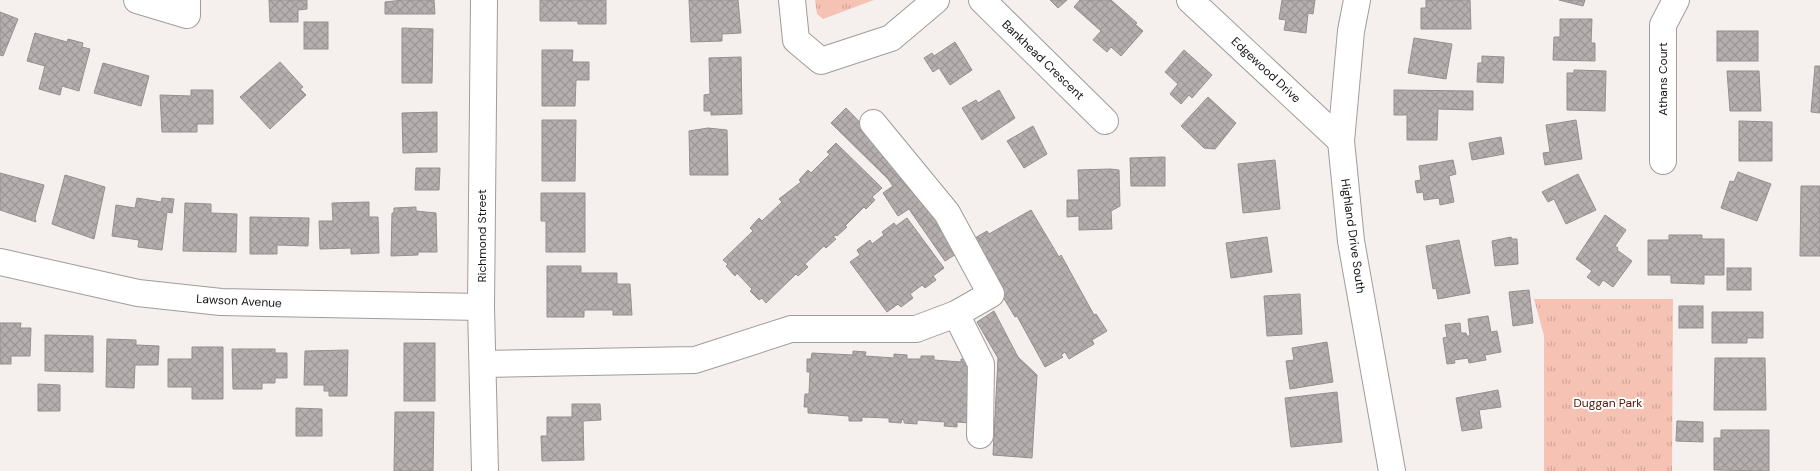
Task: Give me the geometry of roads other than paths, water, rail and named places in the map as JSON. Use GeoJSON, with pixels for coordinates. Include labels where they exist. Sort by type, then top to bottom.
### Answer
{"type":"FeatureCollection","features":[{"type":"Feature","properties":{"kind":"street"},"geometry":{"type":"LineString","coordinates":[[137,0],[187,15],[187,0]]}},
{"type":"Feature","properties":{"kind":"street","name":"Richmond Street"},"geometry":{"type":"LineString","coordinates":[[484,0],[481,308],[485,471]]}},
{"type":"Feature","properties":{"kind":"street"},"geometry":{"type":"LineString","coordinates":[[792,0],[796,40],[821,61],[891,38],[936,0]]}},
{"type":"Feature","properties":{"kind":"street","name":"Bankhead Crescent"},"geometry":{"type":"LineString","coordinates":[[982,0],[1105,121]]}},
{"type":"Feature","properties":{"kind":"street","name":"Edgewood Drive"},"geometry":{"type":"LineString","coordinates":[[1190,0],[1341,141]]}},
{"type":"Feature","properties":{"kind":"street","name":"Highland Drive South"},"geometry":{"type":"LineString","coordinates":[[1357,0],[1351,31],[1341,141],[1351,241],[1392,471]]}},
{"type":"Feature","properties":{"kind":"street","name":"Athans Court"},"geometry":{"type":"LineString","coordinates":[[1662,161],[1662,26],[1676,0]]}},
{"type":"Feature","properties":{"kind":"street"},"geometry":{"type":"LineString","coordinates":[[483,364],[695,360],[791,328],[916,328],[956,314],[991,294],[947,213],[873,123]]}},
{"type":"Feature","properties":{"kind":"street","name":"Lawson Avenue"},"geometry":{"type":"LineString","coordinates":[[0,262],[138,293],[221,302],[481,308]]}},
{"type":"Feature","properties":{"kind":"street"},"geometry":{"type":"LineString","coordinates":[[956,314],[981,364],[980,435]]}},
{"type":"Feature","properties":{"kind":"park label","name":"Duggan Park"},"geometry":{"type":"Point","coordinates":[1608,403]}}]}
